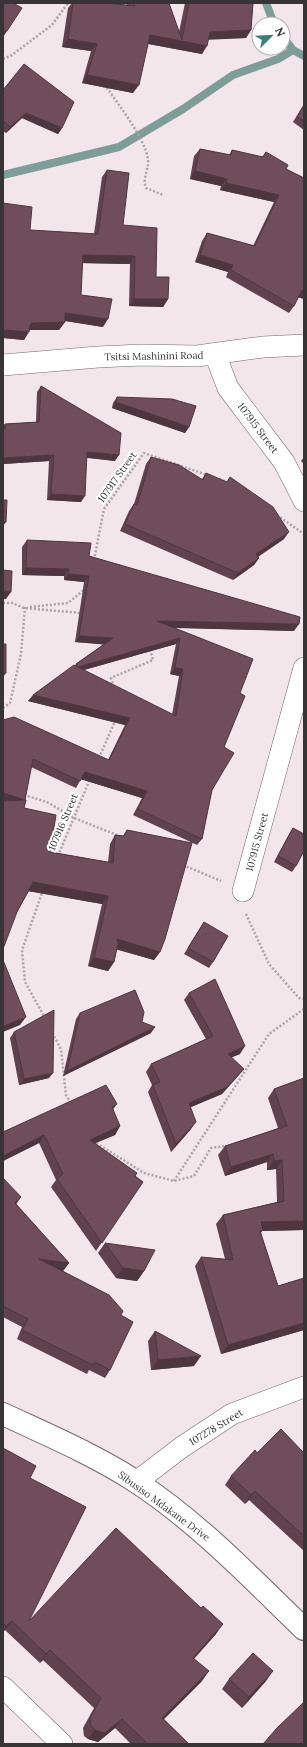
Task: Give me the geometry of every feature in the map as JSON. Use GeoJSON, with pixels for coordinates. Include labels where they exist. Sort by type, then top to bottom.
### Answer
{"type":"FeatureCollection","features":[{"type":"Feature","properties":{"kind":"street","name":"Tsitsi Mashinini Road"},"geometry":{"type":"LineString","coordinates":[[3,364],[141,355],[197,356],[263,348],[304,345]]}},
{"type":"Feature","properties":{"kind":"street","name":"107915 Street"},"geometry":{"type":"LineString","coordinates":[[215,354],[228,388],[284,462],[304,501]]}},
{"type":"Feature","properties":{"kind":"street","name":"107915 Street"},"geometry":{"type":"LineString","coordinates":[[243,891],[304,668]]}},
{"type":"Feature","properties":{"kind":"street","name":"107278 Street"},"geometry":{"type":"LineString","coordinates":[[136,1482],[182,1447],[232,1414],[304,1387]]}},
{"type":"Feature","properties":{"kind":"street","name":"Sibusiso Mdakane Drive"},"geometry":{"type":"LineString","coordinates":[[3,1414],[87,1452],[136,1482],[206,1535],[304,1628]]}},
{"type":"Feature","properties":{"kind":"street"},"geometry":{"type":"LineString","coordinates":[[3,1687],[62,1744]]}},
{"type":"Feature","properties":{"kind":"path"},"geometry":{"type":"LineString","coordinates":[[3,59],[12,55],[52,24],[68,3]]}},
{"type":"Feature","properties":{"kind":"path"},"geometry":{"type":"LineString","coordinates":[[98,83],[108,89],[135,129],[146,151],[148,162],[143,181],[146,188],[163,195]]}},
{"type":"Feature","properties":{"kind":"path","name":"107917 Street"},"geometry":{"type":"LineString","coordinates":[[93,563],[104,509],[144,453],[234,484]]}},
{"type":"Feature","properties":{"kind":"path"},"geometry":{"type":"LineString","coordinates":[[272,512],[304,534]]}},
{"type":"Feature","properties":{"kind":"path"},"geometry":{"type":"LineString","coordinates":[[24,608],[68,603],[89,586]]}},
{"type":"Feature","properties":{"kind":"path"},"geometry":{"type":"LineString","coordinates":[[3,604],[12,603],[24,608],[86,613]]}},
{"type":"Feature","properties":{"kind":"path"},"geometry":{"type":"LineString","coordinates":[[3,708],[10,703],[21,654],[24,608]]}},
{"type":"Feature","properties":{"kind":"path"},"geometry":{"type":"LineString","coordinates":[[115,690],[111,678],[153,660],[150,645]]}},
{"type":"Feature","properties":{"kind":"path"},"geometry":{"type":"LineString","coordinates":[[98,760],[117,716]]}},
{"type":"Feature","properties":{"kind":"path","name":"107916 Street"},"geometry":{"type":"LineString","coordinates":[[56,859],[92,774]]}},
{"type":"Feature","properties":{"kind":"path"},"geometry":{"type":"LineString","coordinates":[[17,794],[47,802],[74,818],[128,839]]}},
{"type":"Feature","properties":{"kind":"path"},"geometry":{"type":"LineString","coordinates":[[181,864],[243,891],[244,910],[269,964],[300,998],[304,999]]}},
{"type":"Feature","properties":{"kind":"path"},"geometry":{"type":"LineString","coordinates":[[44,887],[22,950],[25,982],[47,1022]]}},
{"type":"Feature","properties":{"kind":"path"},"geometry":{"type":"LineString","coordinates":[[174,1181],[269,1034],[304,1009]]}},
{"type":"Feature","properties":{"kind":"path"},"geometry":{"type":"LineString","coordinates":[[50,1029],[61,1050],[66,1095],[74,1108]]}},
{"type":"Feature","properties":{"kind":"path"},"geometry":{"type":"LineString","coordinates":[[89,1135],[93,1141],[144,1173],[174,1181],[194,1176],[211,1148],[232,1144]]}},
{"type":"Feature","properties":{"kind":"building"},"geometry":{"type":"Polygon","coordinates":[[[3,3],[13,3],[22,8],[7,31],[3,31],[3,3]]]}},
{"type":"Feature","properties":{"kind":"building"},"geometry":{"type":"Polygon","coordinates":[[[73,3],[107,3],[135,6],[134,3],[169,3],[182,40],[189,3],[253,3],[251,30],[210,32],[207,46],[150,35],[139,85],[87,75],[97,44],[68,39],[73,3]]]}},
{"type":"Feature","properties":{"kind":"building"},"geometry":{"type":"Polygon","coordinates":[[[24,64],[74,102],[62,128],[26,113],[10,127],[3,120],[3,90],[24,64]]]}},
{"type":"Feature","properties":{"kind":"building"},"geometry":{"type":"Polygon","coordinates":[[[304,105],[304,121],[297,117],[304,105]]]}},
{"type":"Feature","properties":{"kind":"building"},"geometry":{"type":"Polygon","coordinates":[[[200,149],[231,155],[232,150],[263,157],[266,152],[288,165],[286,169],[304,178],[304,290],[302,290],[294,306],[231,270],[233,265],[200,255],[207,233],[255,246],[279,195],[226,183],[227,179],[195,171],[200,149]]]}},
{"type":"Feature","properties":{"kind":"building"},"geometry":{"type":"Polygon","coordinates":[[[107,170],[129,173],[123,225],[157,228],[156,277],[169,277],[168,299],[134,299],[135,256],[83,255],[81,295],[112,299],[108,319],[65,313],[65,322],[32,323],[30,325],[29,332],[3,330],[3,203],[32,207],[30,230],[98,234],[107,170]]]}},
{"type":"Feature","properties":{"kind":"building"},"geometry":{"type":"Polygon","coordinates":[[[41,386],[121,433],[119,455],[87,452],[85,496],[51,494],[54,455],[3,458],[3,429],[5,429],[5,424],[39,422],[41,386]]]}},
{"type":"Feature","properties":{"kind":"building"},"geometry":{"type":"Polygon","coordinates":[[[117,397],[172,399],[196,406],[189,427],[116,402],[117,397]]]}},
{"type":"Feature","properties":{"kind":"building"},"geometry":{"type":"Polygon","coordinates":[[[151,457],[179,465],[203,480],[206,473],[227,482],[230,477],[273,507],[289,532],[256,554],[259,558],[238,573],[125,524],[134,504],[137,505],[151,457]]]}},
{"type":"Feature","properties":{"kind":"building"},"geometry":{"type":"Polygon","coordinates":[[[3,500],[7,500],[6,522],[3,522],[3,500]]]}},
{"type":"Feature","properties":{"kind":"building"},"geometry":{"type":"Polygon","coordinates":[[[27,540],[91,543],[89,556],[300,617],[299,624],[157,621],[253,659],[240,693],[245,696],[224,747],[234,753],[212,790],[202,839],[138,809],[147,791],[85,772],[80,781],[33,759],[25,800],[3,793],[3,720],[14,717],[109,760],[130,718],[33,695],[74,665],[78,667],[76,664],[113,638],[79,636],[89,576],[68,574],[69,569],[26,568],[27,540]],[[180,638],[78,667],[176,716],[183,669],[175,668],[180,638]]]}},
{"type":"Feature","properties":{"kind":"building"},"geometry":{"type":"Polygon","coordinates":[[[3,570],[12,571],[11,592],[3,591],[3,570]]]}},
{"type":"Feature","properties":{"kind":"building"},"geometry":{"type":"Polygon","coordinates":[[[3,644],[6,644],[6,673],[3,673],[3,644]]]}},
{"type":"Feature","properties":{"kind":"building"},"geometry":{"type":"Polygon","coordinates":[[[26,800],[24,808],[56,815],[50,852],[113,863],[115,835],[124,836],[127,830],[192,843],[160,952],[117,939],[118,943],[114,962],[94,958],[108,896],[33,882],[17,912],[3,949],[3,801],[26,800]]]}},
{"type":"Feature","properties":{"kind":"building"},"geometry":{"type":"Polygon","coordinates":[[[293,828],[304,834],[304,851],[296,866],[278,856],[293,828]]]}},
{"type":"Feature","properties":{"kind":"building"},"geometry":{"type":"Polygon","coordinates":[[[204,922],[228,936],[213,962],[188,948],[204,922]]]}},
{"type":"Feature","properties":{"kind":"building"},"geometry":{"type":"Polygon","coordinates":[[[3,960],[26,1017],[4,1026],[3,1024],[3,960]]]}},
{"type":"Feature","properties":{"kind":"building"},"geometry":{"type":"Polygon","coordinates":[[[215,979],[245,1046],[228,1054],[244,1069],[227,1087],[189,1103],[196,1122],[176,1144],[153,1085],[160,1082],[151,1064],[213,1036],[189,993],[215,979]]]}},
{"type":"Feature","properties":{"kind":"building"},"geometry":{"type":"Polygon","coordinates":[[[135,990],[144,1012],[142,1022],[155,1027],[67,1071],[80,1013],[135,990]]]}},
{"type":"Feature","properties":{"kind":"building"},"geometry":{"type":"Polygon","coordinates":[[[54,1010],[53,1073],[24,1079],[14,1032],[54,1010]]]}},
{"type":"Feature","properties":{"kind":"building"},"geometry":{"type":"Polygon","coordinates":[[[304,1078],[304,1221],[261,1222],[263,1230],[260,1231],[278,1286],[304,1278],[304,1323],[228,1345],[201,1257],[233,1260],[223,1215],[284,1201],[282,1160],[274,1161],[273,1154],[231,1167],[225,1146],[287,1126],[274,1089],[304,1078]]]}},
{"type":"Feature","properties":{"kind":"building"},"geometry":{"type":"Polygon","coordinates":[[[106,1085],[117,1104],[112,1107],[120,1126],[90,1140],[137,1173],[135,1176],[143,1182],[102,1243],[57,1179],[63,1174],[44,1135],[3,1156],[3,1132],[106,1085]]]}},
{"type":"Feature","properties":{"kind":"building"},"geometry":{"type":"Polygon","coordinates":[[[3,1178],[21,1197],[15,1203],[69,1263],[39,1259],[109,1295],[123,1311],[121,1315],[133,1322],[110,1370],[95,1362],[93,1365],[22,1330],[28,1319],[3,1306],[3,1178]]]}},
{"type":"Feature","properties":{"kind":"building"},"geometry":{"type":"Polygon","coordinates":[[[105,1243],[155,1250],[144,1271],[123,1268],[105,1243]]]}},
{"type":"Feature","properties":{"kind":"building"},"geometry":{"type":"Polygon","coordinates":[[[155,1331],[201,1356],[158,1360],[155,1331]]]}},
{"type":"Feature","properties":{"kind":"building"},"geometry":{"type":"Polygon","coordinates":[[[281,1429],[304,1453],[304,1536],[255,1491],[251,1495],[231,1476],[255,1450],[257,1453],[281,1429]]]}},
{"type":"Feature","properties":{"kind":"building"},"geometry":{"type":"Polygon","coordinates":[[[3,1448],[36,1466],[30,1478],[86,1507],[29,1621],[116,1528],[201,1608],[203,1606],[223,1624],[193,1658],[209,1671],[162,1718],[189,1744],[148,1744],[122,1719],[105,1733],[95,1730],[91,1726],[90,1718],[101,1698],[50,1650],[46,1654],[12,1621],[6,1626],[3,1623],[3,1448]]]}},
{"type":"Feature","properties":{"kind":"building"},"geometry":{"type":"Polygon","coordinates":[[[253,1653],[273,1671],[249,1697],[229,1679],[253,1653]]]}},
{"type":"Feature","properties":{"kind":"building"},"geometry":{"type":"Polygon","coordinates":[[[304,1702],[304,1744],[263,1744],[277,1728],[304,1702]]]}},
{"type":"Feature","properties":{"kind":"waterway"},"geometry":{"type":"LineString","coordinates":[[266,3],[271,16]]}},
{"type":"Feature","properties":{"kind":"waterway"},"geometry":{"type":"LineString","coordinates":[[291,47],[304,56]]}},
{"type":"Feature","properties":{"kind":"waterway"},"geometry":{"type":"LineString","coordinates":[[3,175],[119,147],[183,109],[233,75],[278,59],[293,50]]}}]}
